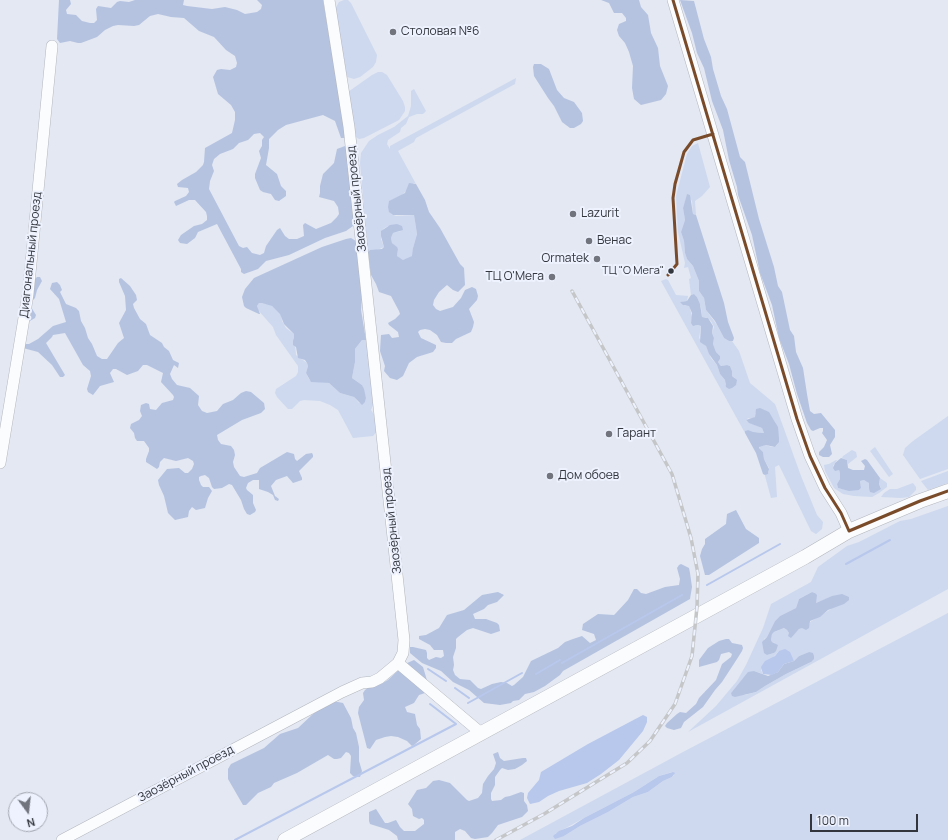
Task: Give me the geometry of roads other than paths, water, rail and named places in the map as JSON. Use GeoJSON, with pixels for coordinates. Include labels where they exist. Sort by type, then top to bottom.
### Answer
{"type":"FeatureCollection","features":[{"type":"Feature","properties":{"kind":"main road"},"geometry":{"type":"LineString","coordinates":[[285,840],[849,532],[920,501],[948,491]]}},
{"type":"Feature","properties":{"kind":"street","name":"Заозёрный проезд"},"geometry":{"type":"LineString","coordinates":[[62,840],[342,692],[362,683],[372,682],[380,678],[398,663],[403,653],[404,633],[349,127],[329,0]]}},
{"type":"Feature","properties":{"kind":"street"},"geometry":{"type":"LineString","coordinates":[[673,0],[797,419],[810,456],[825,488],[841,513],[849,532]]}},
{"type":"Feature","properties":{"kind":"street","name":"Диагональный проезд"},"geometry":{"type":"LineString","coordinates":[[0,463],[28,294],[52,46]]}},
{"type":"Feature","properties":{"kind":"street"},"geometry":{"type":"LineString","coordinates":[[398,663],[481,733]]}},
{"type":"Feature","properties":{"kind":"waterway"},"geometry":{"type":"LineString","coordinates":[[846,564],[890,540]]}},
{"type":"Feature","properties":{"kind":"waterway"},"geometry":{"type":"LineString","coordinates":[[707,585],[780,544]]}},
{"type":"Feature","properties":{"kind":"waterway"},"geometry":{"type":"LineString","coordinates":[[562,663],[682,595]]}},
{"type":"Feature","properties":{"kind":"waterway"},"geometry":{"type":"LineString","coordinates":[[536,674],[560,660]]}},
{"type":"Feature","properties":{"kind":"waterway"},"geometry":{"type":"LineString","coordinates":[[428,669],[446,681]]}},
{"type":"Feature","properties":{"kind":"waterway"},"geometry":{"type":"LineString","coordinates":[[468,703],[522,673]]}},
{"type":"Feature","properties":{"kind":"waterway"},"geometry":{"type":"LineString","coordinates":[[455,688],[469,698]]}},
{"type":"Feature","properties":{"kind":"waterway"},"geometry":{"type":"LineString","coordinates":[[235,840],[456,724],[430,704]]}},
{"type":"Feature","properties":{"kind":"railway"},"geometry":{"type":"LineString","coordinates":[[496,840],[544,814],[627,763],[650,741],[675,704],[692,656],[697,607],[698,574],[691,538],[672,474],[572,291]]}},
{"type":"Feature","properties":{"kind":"place","name":"Столовая №6"},"geometry":{"type":"Point","coordinates":[393,32]}},
{"type":"Feature","properties":{"kind":"place","name":"Lazurit"},"geometry":{"type":"Point","coordinates":[573,214]}},
{"type":"Feature","properties":{"kind":"place","name":"Венас"},"geometry":{"type":"Point","coordinates":[589,241]}},
{"type":"Feature","properties":{"kind":"place","name":"Ormatek"},"geometry":{"type":"Point","coordinates":[597,259]}},
{"type":"Feature","properties":{"kind":"place","name":"ТЦ \"О Мега\""},"geometry":{"type":"Point","coordinates":[671,271]}},
{"type":"Feature","properties":{"kind":"place","name":"ТЦ О'Мега"},"geometry":{"type":"Point","coordinates":[552,277]}},
{"type":"Feature","properties":{"kind":"place","name":"Гарант"},"geometry":{"type":"Point","coordinates":[609,434]}},
{"type":"Feature","properties":{"kind":"place","name":"Дом обоев"},"geometry":{"type":"Point","coordinates":[550,476]}}]}
